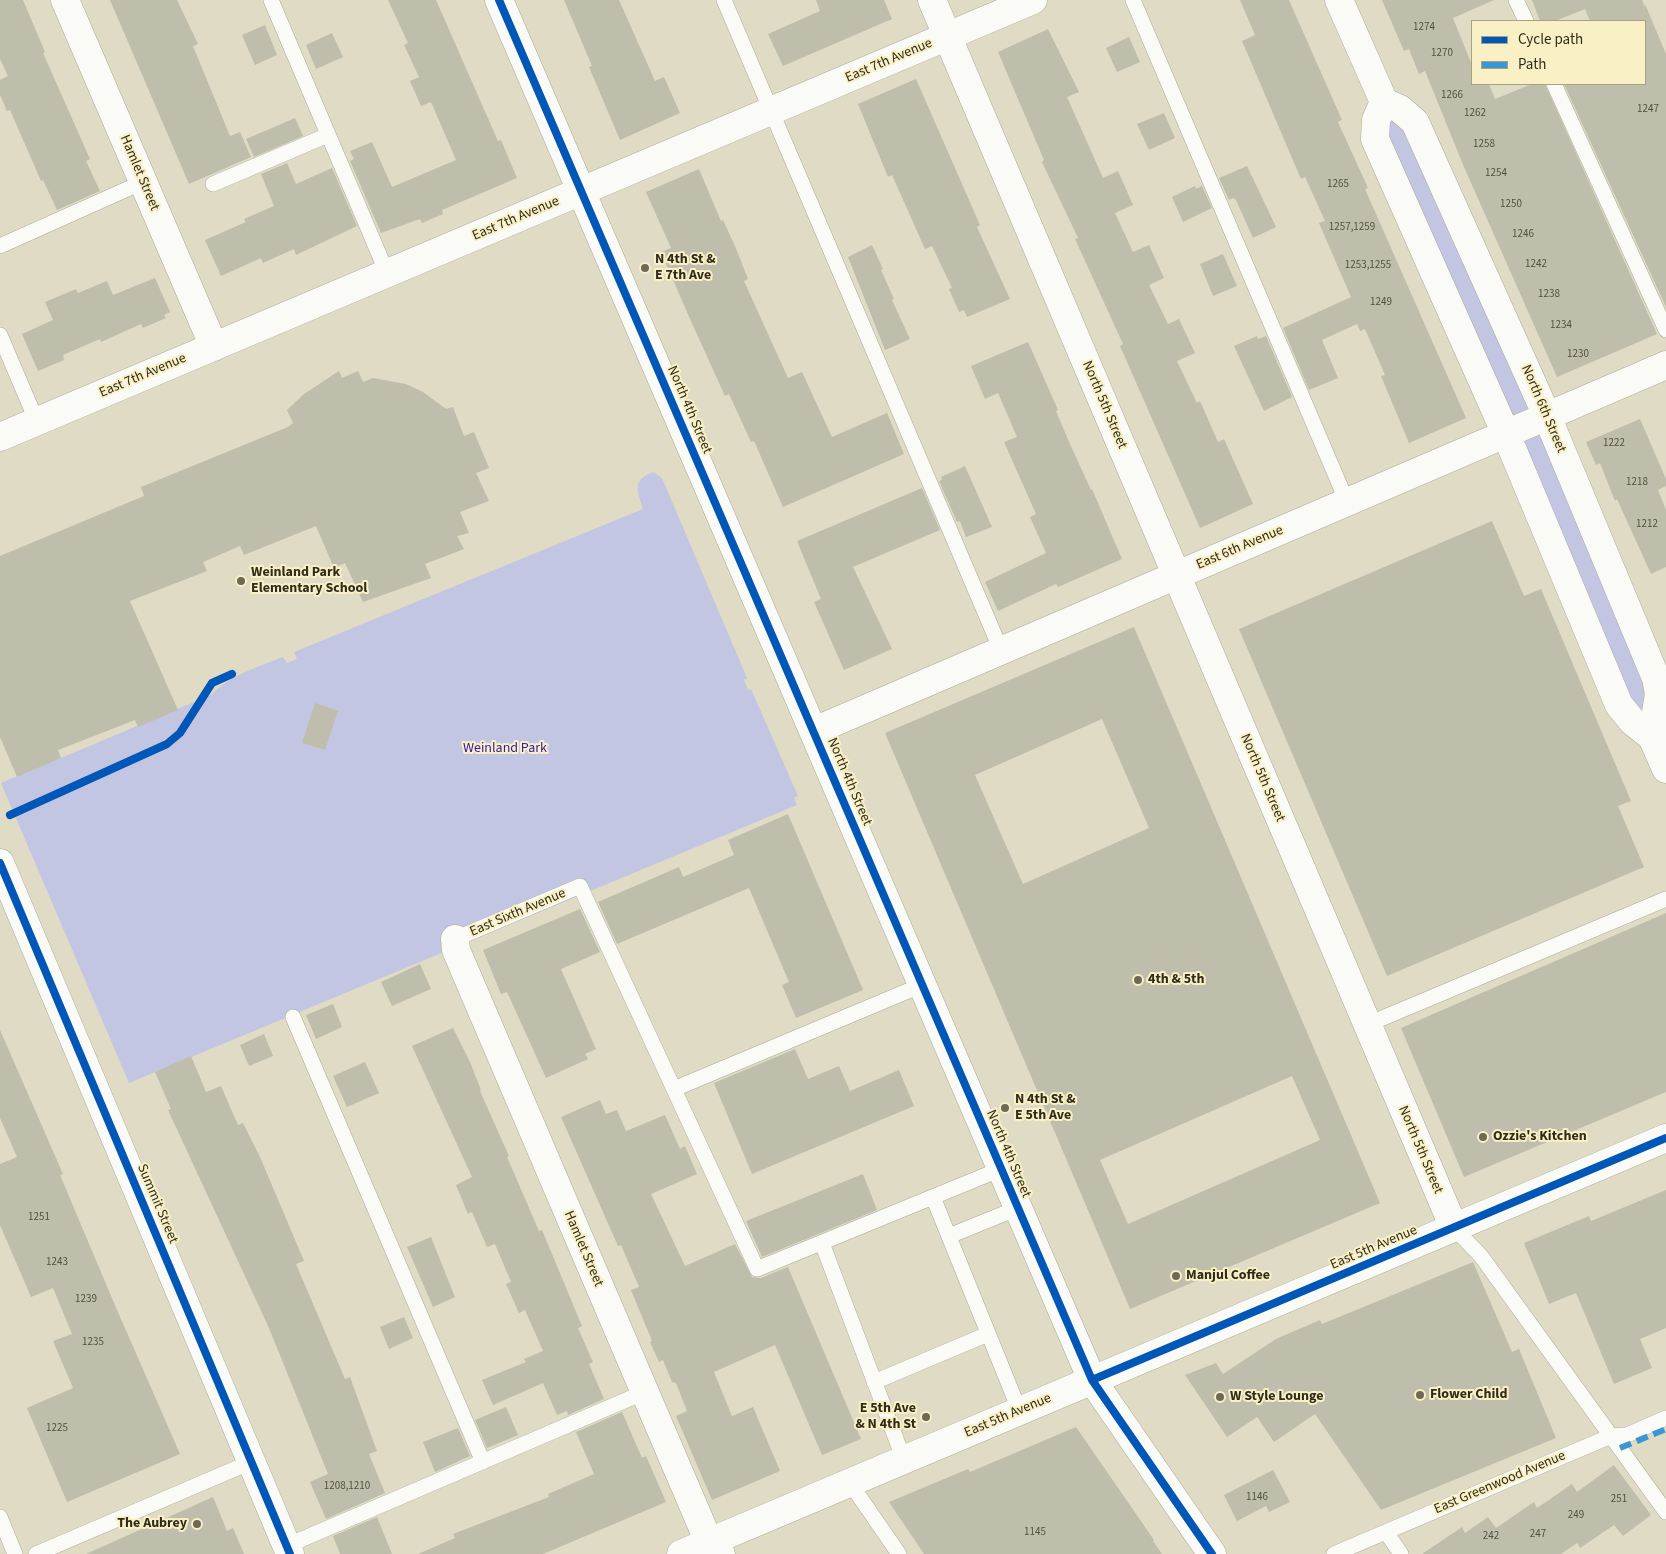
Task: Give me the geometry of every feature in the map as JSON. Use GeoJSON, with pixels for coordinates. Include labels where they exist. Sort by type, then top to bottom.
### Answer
{"type":"FeatureCollection","features":[{"type":"Feature","properties":{"kind":"street","name":"Hamlet Street"},"geometry":{"type":"LineString","coordinates":[[65,0],[214,347]]}},
{"type":"Feature","properties":{"kind":"street","name":"North 4th Street"},"geometry":{"type":"LineString","coordinates":[[499,0],[1092,1380],[1212,1554]]}},
{"type":"Feature","properties":{"kind":"street","name":"North 5th Street"},"geometry":{"type":"LineString","coordinates":[[932,0],[1366,1025],[1454,1228]]}},
{"type":"Feature","properties":{"kind":"street","name":"East 7th Avenue"},"geometry":{"type":"LineString","coordinates":[[0,437],[1033,0]]}},
{"type":"Feature","properties":{"kind":"street"},"geometry":{"type":"LineString","coordinates":[[1339,0],[1384,102],[1376,120],[1375,139],[1506,434],[1619,705],[1633,722],[1652,737],[1666,769]]}},
{"type":"Feature","properties":{"kind":"street","name":"North 6th Street"},"geometry":{"type":"LineString","coordinates":[[1384,102],[1400,108],[1415,122],[1547,416],[1662,692],[1652,737]]}},
{"type":"Feature","properties":{"kind":"street","name":"East 6th Avenue"},"geometry":{"type":"LineString","coordinates":[[814,731],[1666,366]]}},
{"type":"Feature","properties":{"kind":"street","name":"Summit Street"},"geometry":{"type":"LineString","coordinates":[[1,868],[288,1550]]}},
{"type":"Feature","properties":{"kind":"street","name":"Hamlet Street"},"geometry":{"type":"LineString","coordinates":[[455,939],[456,950],[645,1392],[716,1548]]}},
{"type":"Feature","properties":{"kind":"street","name":"East 5th Avenue"},"geometry":{"type":"LineString","coordinates":[[681,1554],[716,1548],[850,1482],[1020,1412],[1666,1138]]}},
{"type":"Feature","properties":{"kind":"lane"},"geometry":{"type":"LineString","coordinates":[[271,0],[387,273]]}},
{"type":"Feature","properties":{"kind":"lane"},"geometry":{"type":"LineString","coordinates":[[724,0],[1001,650]]}},
{"type":"Feature","properties":{"kind":"lane"},"geometry":{"type":"LineString","coordinates":[[1133,0],[1347,502]]}},
{"type":"Feature","properties":{"kind":"lane"},"geometry":{"type":"LineString","coordinates":[[1516,0],[1526,20]]}},
{"type":"Feature","properties":{"kind":"lane"},"geometry":{"type":"LineString","coordinates":[[1554,85],[1666,330]]}},
{"type":"Feature","properties":{"kind":"lane"},"geometry":{"type":"LineString","coordinates":[[213,184],[328,135]]}},
{"type":"Feature","properties":{"kind":"lane"},"geometry":{"type":"LineString","coordinates":[[0,246],[143,182]]}},
{"type":"Feature","properties":{"kind":"lane"},"geometry":{"type":"LineString","coordinates":[[0,335],[37,422]]}},
{"type":"Feature","properties":{"kind":"lane","name":"East Sixth Avenue"},"geometry":{"type":"LineString","coordinates":[[455,939],[580,886],[674,1089]]}},
{"type":"Feature","properties":{"kind":"lane"},"geometry":{"type":"LineString","coordinates":[[1366,1025],[1666,899]]}},
{"type":"Feature","properties":{"kind":"lane"},"geometry":{"type":"LineString","coordinates":[[922,986],[674,1089],[757,1269],[1001,1169]]}},
{"type":"Feature","properties":{"kind":"lane"},"geometry":{"type":"LineString","coordinates":[[293,1017],[483,1462]]}},
{"type":"Feature","properties":{"kind":"lane"},"geometry":{"type":"LineString","coordinates":[[934,1197],[1020,1412]]}},
{"type":"Feature","properties":{"kind":"lane"},"geometry":{"type":"LineString","coordinates":[[949,1236],[1018,1208]]}},
{"type":"Feature","properties":{"kind":"lane","name":"North 5th Street"},"geometry":{"type":"LineString","coordinates":[[1454,1228],[1481,1256],[1666,1512]]}},
{"type":"Feature","properties":{"kind":"lane"},"geometry":{"type":"LineString","coordinates":[[822,1243],[904,1460]]}},
{"type":"Feature","properties":{"kind":"lane"},"geometry":{"type":"LineString","coordinates":[[874,1382],[988,1334]]}},
{"type":"Feature","properties":{"kind":"lane"},"geometry":{"type":"LineString","coordinates":[[288,1550],[483,1462],[645,1392]]}},
{"type":"Feature","properties":{"kind":"lane","name":"East Greenwood Avenue"},"geometry":{"type":"LineString","coordinates":[[1334,1554],[1611,1436],[1627,1435],[1666,1418]]}},
{"type":"Feature","properties":{"kind":"lane"},"geometry":{"type":"LineString","coordinates":[[36,1554],[251,1462]]}},
{"type":"Feature","properties":{"kind":"lane"},"geometry":{"type":"LineString","coordinates":[[850,1482],[899,1554]]}},
{"type":"Feature","properties":{"kind":"lane"},"geometry":{"type":"LineString","coordinates":[[0,1517],[15,1554]]}},
{"type":"Feature","properties":{"kind":"lane"},"geometry":{"type":"LineString","coordinates":[[1386,1532],[1401,1554]]}},
{"type":"Feature","properties":{"kind":"green space"},"geometry":{"type":"Polygon","coordinates":[[[1400,109],[1659,694],[1633,722],[1376,120],[1400,109]]]}},
{"type":"Feature","properties":{"kind":"green space","name":"Weinland Park"},"geometry":{"type":"Polygon","coordinates":[[[653,472],[662,478],[747,678],[744,680],[748,690],[751,689],[798,796],[794,798],[797,805],[129,1083],[1,783],[211,695],[227,682],[254,668],[283,657],[287,663],[297,659],[294,652],[643,509],[638,492],[639,483],[646,475],[653,472]]]}},
{"type":"Feature","properties":{"kind":"building"},"geometry":{"type":"Polygon","coordinates":[[[0,0],[23,0],[45,52],[43,53],[90,159],[86,161],[100,191],[57,210],[43,180],[41,181],[10,110],[7,111],[0,95],[0,80],[8,76],[0,59],[0,0]]]}},
{"type":"Feature","properties":{"kind":"building"},"geometry":{"type":"Polygon","coordinates":[[[110,0],[177,0],[198,44],[193,46],[230,136],[240,132],[251,157],[189,184],[110,0]]]}},
{"type":"Feature","properties":{"kind":"building"},"geometry":{"type":"Polygon","coordinates":[[[388,0],[436,0],[498,141],[501,140],[517,178],[442,210],[443,214],[422,223],[420,219],[381,233],[350,161],[354,159],[350,151],[372,142],[392,187],[456,160],[431,102],[421,106],[410,81],[419,77],[404,45],[408,43],[388,0]]]}},
{"type":"Feature","properties":{"kind":"building"},"geometry":{"type":"Polygon","coordinates":[[[564,0],[619,0],[655,81],[664,77],[680,113],[620,140],[589,67],[592,66],[564,0]]]}},
{"type":"Feature","properties":{"kind":"building"},"geometry":{"type":"Polygon","coordinates":[[[816,0],[884,0],[892,19],[783,66],[768,34],[820,11],[816,0]]]}},
{"type":"Feature","properties":{"kind":"building"},"geometry":{"type":"Polygon","coordinates":[[[1240,0],[1289,0],[1342,120],[1338,122],[1368,188],[1365,189],[1466,418],[1409,443],[1381,376],[1385,375],[1365,329],[1360,331],[1357,324],[1322,340],[1338,378],[1309,390],[1283,328],[1351,297],[1319,223],[1325,221],[1305,177],[1301,179],[1242,41],[1255,35],[1240,0]]]}},
{"type":"Feature","properties":{"kind":"building"},"geometry":{"type":"Polygon","coordinates":[[[1382,0],[1494,0],[1453,18],[1471,63],[1471,85],[1489,85],[1495,99],[1530,85],[1545,85],[1657,334],[1557,377],[1464,167],[1425,71],[1419,74],[1409,49],[1404,51],[1382,0]]]}},
{"type":"Feature","properties":{"kind":"building"},"geometry":{"type":"Polygon","coordinates":[[[1532,0],[1642,0],[1645,7],[1645,4],[1666,54],[1666,307],[1564,85],[1646,85],[1646,20],[1590,20],[1585,9],[1558,20],[1540,20],[1532,0]]]}},
{"type":"Feature","properties":{"kind":"building"},"geometry":{"type":"Polygon","coordinates":[[[265,25],[277,55],[255,65],[242,35],[265,25]]]}},
{"type":"Feature","properties":{"kind":"building"},"geometry":{"type":"Polygon","coordinates":[[[1048,29],[1079,92],[1067,97],[1103,178],[1118,171],[1133,205],[1115,213],[1133,252],[1149,245],[1164,278],[1149,285],[1168,324],[1179,319],[1195,353],[1177,361],[1197,403],[1200,401],[1218,442],[1224,439],[1253,504],[1200,528],[1120,346],[1123,344],[1075,239],[1078,238],[1042,162],[1044,160],[998,52],[1048,29]]]}},
{"type":"Feature","properties":{"kind":"building"},"geometry":{"type":"Polygon","coordinates":[[[332,33],[343,57],[316,69],[306,45],[332,33]]]}},
{"type":"Feature","properties":{"kind":"building"},"geometry":{"type":"Polygon","coordinates":[[[1129,37],[1140,62],[1117,72],[1106,48],[1129,37]]]}},
{"type":"Feature","properties":{"kind":"building"},"geometry":{"type":"Polygon","coordinates":[[[916,79],[980,225],[977,227],[1010,299],[967,317],[964,310],[959,312],[949,289],[952,288],[932,246],[925,249],[892,175],[888,177],[858,104],[916,79]]]}},
{"type":"Feature","properties":{"kind":"building"},"geometry":{"type":"Polygon","coordinates":[[[1164,113],[1175,138],[1149,150],[1137,124],[1164,113]]]}},
{"type":"Feature","properties":{"kind":"building"},"geometry":{"type":"Polygon","coordinates":[[[295,118],[303,136],[254,157],[246,139],[295,118]]]}},
{"type":"Feature","properties":{"kind":"building"},"geometry":{"type":"Polygon","coordinates":[[[287,163],[296,184],[332,168],[357,226],[296,255],[294,249],[263,263],[261,258],[221,276],[205,240],[246,222],[244,219],[274,206],[261,174],[287,163]]]}},
{"type":"Feature","properties":{"kind":"building"},"geometry":{"type":"Polygon","coordinates":[[[1247,166],[1276,227],[1253,238],[1236,200],[1233,198],[1229,200],[1219,178],[1247,166]]]}},
{"type":"Feature","properties":{"kind":"building"},"geometry":{"type":"Polygon","coordinates":[[[699,169],[721,221],[723,220],[735,246],[748,279],[744,281],[788,378],[802,372],[832,437],[887,413],[904,454],[783,507],[754,441],[751,442],[729,394],[725,396],[690,319],[661,252],[671,248],[646,192],[699,169]]]}},
{"type":"Feature","properties":{"kind":"building"},"geometry":{"type":"Polygon","coordinates":[[[1195,186],[1196,189],[1202,186],[1212,208],[1183,222],[1172,197],[1195,186]]]}},
{"type":"Feature","properties":{"kind":"building"},"geometry":{"type":"Polygon","coordinates":[[[872,245],[894,299],[892,300],[910,339],[885,350],[848,257],[872,245]]]}},
{"type":"Feature","properties":{"kind":"building"},"geometry":{"type":"Polygon","coordinates":[[[1223,254],[1237,286],[1213,296],[1200,264],[1223,254]]]}},
{"type":"Feature","properties":{"kind":"building"},"geometry":{"type":"Polygon","coordinates":[[[155,278],[170,312],[164,315],[166,318],[143,328],[141,324],[101,342],[100,339],[63,355],[64,360],[38,371],[22,334],[53,320],[45,302],[76,289],[78,293],[107,281],[113,295],[155,278]]]}},
{"type":"Feature","properties":{"kind":"building"},"geometry":{"type":"Polygon","coordinates":[[[1257,336],[1258,339],[1266,336],[1292,397],[1264,411],[1234,346],[1257,336]]]}},
{"type":"Feature","properties":{"kind":"building"},"geometry":{"type":"Polygon","coordinates":[[[1028,342],[1058,410],[1056,411],[1069,442],[1092,489],[1122,559],[1058,587],[1056,584],[998,611],[985,582],[1046,553],[1030,517],[1036,514],[1004,442],[1017,437],[998,393],[985,399],[971,366],[1028,342]]]}},
{"type":"Feature","properties":{"kind":"building"},"geometry":{"type":"Polygon","coordinates":[[[339,371],[342,378],[358,371],[363,382],[373,378],[406,384],[423,392],[446,409],[453,407],[464,436],[474,432],[489,468],[476,473],[489,501],[460,512],[469,533],[457,536],[464,549],[425,564],[431,578],[363,602],[345,563],[334,568],[316,526],[244,555],[240,546],[203,562],[207,571],[130,601],[178,710],[138,727],[135,720],[58,750],[61,758],[17,777],[0,737],[0,556],[144,496],[141,487],[288,427],[293,423],[287,410],[304,394],[339,371]]]}},
{"type":"Feature","properties":{"kind":"building"},"geometry":{"type":"Polygon","coordinates":[[[1640,419],[1666,479],[1666,486],[1658,490],[1666,510],[1666,567],[1651,574],[1617,499],[1615,501],[1600,463],[1596,465],[1586,442],[1640,419]]]}},
{"type":"Feature","properties":{"kind":"building"},"geometry":{"type":"Polygon","coordinates":[[[965,466],[992,527],[966,537],[960,521],[957,522],[939,481],[942,480],[941,477],[965,466]]]}},
{"type":"Feature","properties":{"kind":"building"},"geometry":{"type":"Polygon","coordinates":[[[922,488],[940,530],[853,567],[892,649],[844,670],[814,602],[821,599],[797,541],[922,488]]]}},
{"type":"Feature","properties":{"kind":"building"},"geometry":{"type":"Polygon","coordinates":[[[1492,521],[1524,596],[1541,589],[1631,801],[1618,806],[1644,867],[1387,976],[1239,629],[1492,521]]]}},
{"type":"Feature","properties":{"kind":"building","name":"4th & 5th"},"geometry":{"type":"Polygon","coordinates":[[[1134,627],[1380,1203],[1130,1309],[885,733],[1134,627]],[[1102,719],[975,775],[1023,884],[1149,828],[1102,719]],[[1292,1076],[1100,1160],[1128,1224],[1320,1140],[1292,1076]]]}},
{"type":"Feature","properties":{"kind":"building"},"geometry":{"type":"Polygon","coordinates":[[[315,703],[338,711],[325,750],[302,743],[315,703]]]}},
{"type":"Feature","properties":{"kind":"building"},"geometry":{"type":"Polygon","coordinates":[[[788,814],[863,990],[796,1018],[782,985],[789,982],[749,888],[617,944],[598,902],[679,867],[683,877],[734,855],[728,840],[788,814]]]}},
{"type":"Feature","properties":{"kind":"building"},"geometry":{"type":"Polygon","coordinates":[[[580,909],[600,952],[561,969],[596,1049],[585,1054],[588,1059],[546,1078],[507,992],[501,994],[483,950],[580,909]]]}},
{"type":"Feature","properties":{"kind":"building"},"geometry":{"type":"Polygon","coordinates":[[[1666,913],[1666,1092],[1464,1177],[1401,1028],[1666,913]]]}},
{"type":"Feature","properties":{"kind":"building"},"geometry":{"type":"Polygon","coordinates":[[[420,964],[431,989],[392,1006],[381,982],[420,964]]]}},
{"type":"Feature","properties":{"kind":"building"},"geometry":{"type":"Polygon","coordinates":[[[333,1004],[342,1027],[316,1039],[306,1015],[333,1004]]]}},
{"type":"Feature","properties":{"kind":"building"},"geometry":{"type":"Polygon","coordinates":[[[453,1028],[470,1062],[480,1091],[509,1156],[507,1157],[539,1231],[542,1230],[582,1326],[578,1328],[593,1362],[589,1364],[604,1399],[568,1415],[567,1411],[557,1415],[543,1383],[493,1405],[482,1380],[526,1362],[524,1359],[543,1351],[525,1310],[519,1313],[506,1284],[511,1282],[495,1244],[487,1247],[472,1212],[468,1214],[456,1185],[472,1177],[412,1046],[453,1028]]]}},
{"type":"Feature","properties":{"kind":"building"},"geometry":{"type":"Polygon","coordinates":[[[0,1030],[63,1174],[60,1175],[114,1303],[180,1454],[67,1502],[27,1408],[73,1388],[53,1341],[72,1334],[53,1288],[31,1297],[0,1225],[0,1164],[17,1157],[0,1118],[0,1030]]]}},
{"type":"Feature","properties":{"kind":"building"},"geometry":{"type":"Polygon","coordinates":[[[264,1034],[273,1056],[249,1066],[240,1045],[264,1034]]]}},
{"type":"Feature","properties":{"kind":"building"},"geometry":{"type":"Polygon","coordinates":[[[795,1049],[808,1079],[839,1066],[850,1091],[899,1070],[914,1106],[752,1174],[714,1083],[795,1049]]]}},
{"type":"Feature","properties":{"kind":"building"},"geometry":{"type":"Polygon","coordinates":[[[191,1056],[206,1092],[221,1086],[238,1125],[243,1123],[260,1157],[304,1261],[296,1264],[345,1379],[350,1377],[377,1451],[369,1454],[385,1493],[326,1519],[310,1482],[328,1474],[269,1328],[168,1110],[171,1109],[155,1072],[191,1056]]]}},
{"type":"Feature","properties":{"kind":"building"},"geometry":{"type":"Polygon","coordinates":[[[365,1062],[379,1093],[347,1107],[333,1076],[365,1062]]]}},
{"type":"Feature","properties":{"kind":"building"},"geometry":{"type":"Polygon","coordinates":[[[600,1100],[606,1114],[617,1110],[626,1131],[665,1115],[680,1149],[685,1146],[697,1174],[651,1194],[685,1266],[735,1244],[752,1277],[761,1278],[788,1267],[861,1439],[822,1455],[775,1345],[714,1372],[732,1416],[753,1407],[780,1471],[712,1500],[676,1416],[687,1411],[676,1383],[672,1382],[663,1360],[659,1362],[631,1290],[639,1287],[621,1245],[618,1246],[561,1117],[600,1100]]]}},
{"type":"Feature","properties":{"kind":"building"},"geometry":{"type":"Polygon","coordinates":[[[863,1174],[877,1210],[762,1257],[746,1221],[863,1174]]]}},
{"type":"Feature","properties":{"kind":"building"},"geometry":{"type":"Polygon","coordinates":[[[1666,1190],[1666,1328],[1640,1339],[1652,1368],[1614,1384],[1576,1293],[1549,1304],[1524,1243],[1589,1216],[1591,1221],[1666,1190]]]}},
{"type":"Feature","properties":{"kind":"building"},"geometry":{"type":"Polygon","coordinates":[[[431,1237],[455,1297],[433,1307],[407,1247],[431,1237]]]}},
{"type":"Feature","properties":{"kind":"building","name":"Flower Child"},"geometry":{"type":"Polygon","coordinates":[[[1473,1262],[1512,1352],[1519,1349],[1556,1438],[1381,1510],[1315,1414],[1274,1442],[1257,1417],[1227,1437],[1185,1375],[1216,1363],[1223,1374],[1276,1339],[1320,1320],[1322,1324],[1473,1262]]]}},
{"type":"Feature","properties":{"kind":"building"},"geometry":{"type":"Polygon","coordinates":[[[404,1317],[413,1338],[389,1349],[380,1327],[404,1317]]]}},
{"type":"Feature","properties":{"kind":"building"},"geometry":{"type":"Polygon","coordinates":[[[506,1407],[518,1435],[487,1448],[475,1420],[506,1407]]]}},
{"type":"Feature","properties":{"kind":"building"},"geometry":{"type":"Polygon","coordinates":[[[622,1412],[642,1458],[646,1456],[666,1502],[543,1554],[418,1554],[455,1538],[453,1534],[549,1497],[548,1494],[594,1474],[576,1432],[622,1412]]]}},
{"type":"Feature","properties":{"kind":"building"},"geometry":{"type":"Polygon","coordinates":[[[1076,1427],[1162,1554],[924,1554],[889,1502],[968,1469],[970,1472],[1076,1427]]]}},
{"type":"Feature","properties":{"kind":"building"},"geometry":{"type":"Polygon","coordinates":[[[458,1428],[470,1456],[435,1472],[423,1442],[458,1428]]]}},
{"type":"Feature","properties":{"kind":"building"},"geometry":{"type":"Polygon","coordinates":[[[1614,1465],[1651,1515],[1623,1536],[1614,1525],[1580,1548],[1577,1543],[1561,1554],[1422,1554],[1462,1527],[1465,1533],[1488,1517],[1496,1528],[1534,1502],[1537,1508],[1572,1484],[1577,1492],[1614,1465]]]}},
{"type":"Feature","properties":{"kind":"building"},"geometry":{"type":"Polygon","coordinates":[[[1273,1470],[1290,1502],[1269,1512],[1266,1506],[1237,1521],[1224,1495],[1273,1470]]]}},
{"type":"Feature","properties":{"kind":"building","name":"The Aubrey"},"geometry":{"type":"Polygon","coordinates":[[[213,1497],[227,1531],[233,1528],[244,1554],[86,1554],[213,1497]]]}},
{"type":"Feature","properties":{"kind":"building"},"geometry":{"type":"Polygon","coordinates":[[[377,1517],[392,1554],[340,1554],[333,1536],[377,1517]]]}},
{"type":"Feature","properties":{"kind":"marked path"},"geometry":{"type":"LineString","coordinates":[[1620,1448],[1666,1429]]}},
{"type":"Feature","properties":{"kind":"cycle path"},"geometry":{"type":"LineString","coordinates":[[499,0],[1092,1380],[1212,1554]]}},
{"type":"Feature","properties":{"kind":"cycle path"},"geometry":{"type":"LineString","coordinates":[[10,815],[167,744],[180,733],[212,683],[232,674]]}},
{"type":"Feature","properties":{"kind":"cycle path"},"geometry":{"type":"LineString","coordinates":[[0,863],[290,1554]]}},
{"type":"Feature","properties":{"kind":"cycle path"},"geometry":{"type":"LineString","coordinates":[[1092,1380],[1666,1138]]}},
{"type":"Feature","properties":{"kind":"place","name":"N 4th St & E 7th Ave"},"geometry":{"type":"Point","coordinates":[645,268]}},
{"type":"Feature","properties":{"kind":"place","name":"Weinland Park Elementary School"},"geometry":{"type":"Point","coordinates":[241,581]}},
{"type":"Feature","properties":{"kind":"place","name":"4th & 5th"},"geometry":{"type":"Point","coordinates":[1138,980]}},
{"type":"Feature","properties":{"kind":"place","name":"N 4th St & E 5th Ave"},"geometry":{"type":"Point","coordinates":[1005,1108]}},
{"type":"Feature","properties":{"kind":"place","name":"Ozzie's Kitchen"},"geometry":{"type":"Point","coordinates":[1483,1137]}},
{"type":"Feature","properties":{"kind":"place","name":"Manjul Coffee"},"geometry":{"type":"Point","coordinates":[1176,1276]}},
{"type":"Feature","properties":{"kind":"place","name":"Flower Child"},"geometry":{"type":"Point","coordinates":[1420,1395]}},
{"type":"Feature","properties":{"kind":"place","name":"W Style Lounge"},"geometry":{"type":"Point","coordinates":[1220,1397]}},
{"type":"Feature","properties":{"kind":"place","name":"E 5th Ave & N 4th St"},"geometry":{"type":"Point","coordinates":[926,1417]}},
{"type":"Feature","properties":{"kind":"place","name":"The Aubrey"},"geometry":{"type":"Point","coordinates":[197,1524]}}]}
